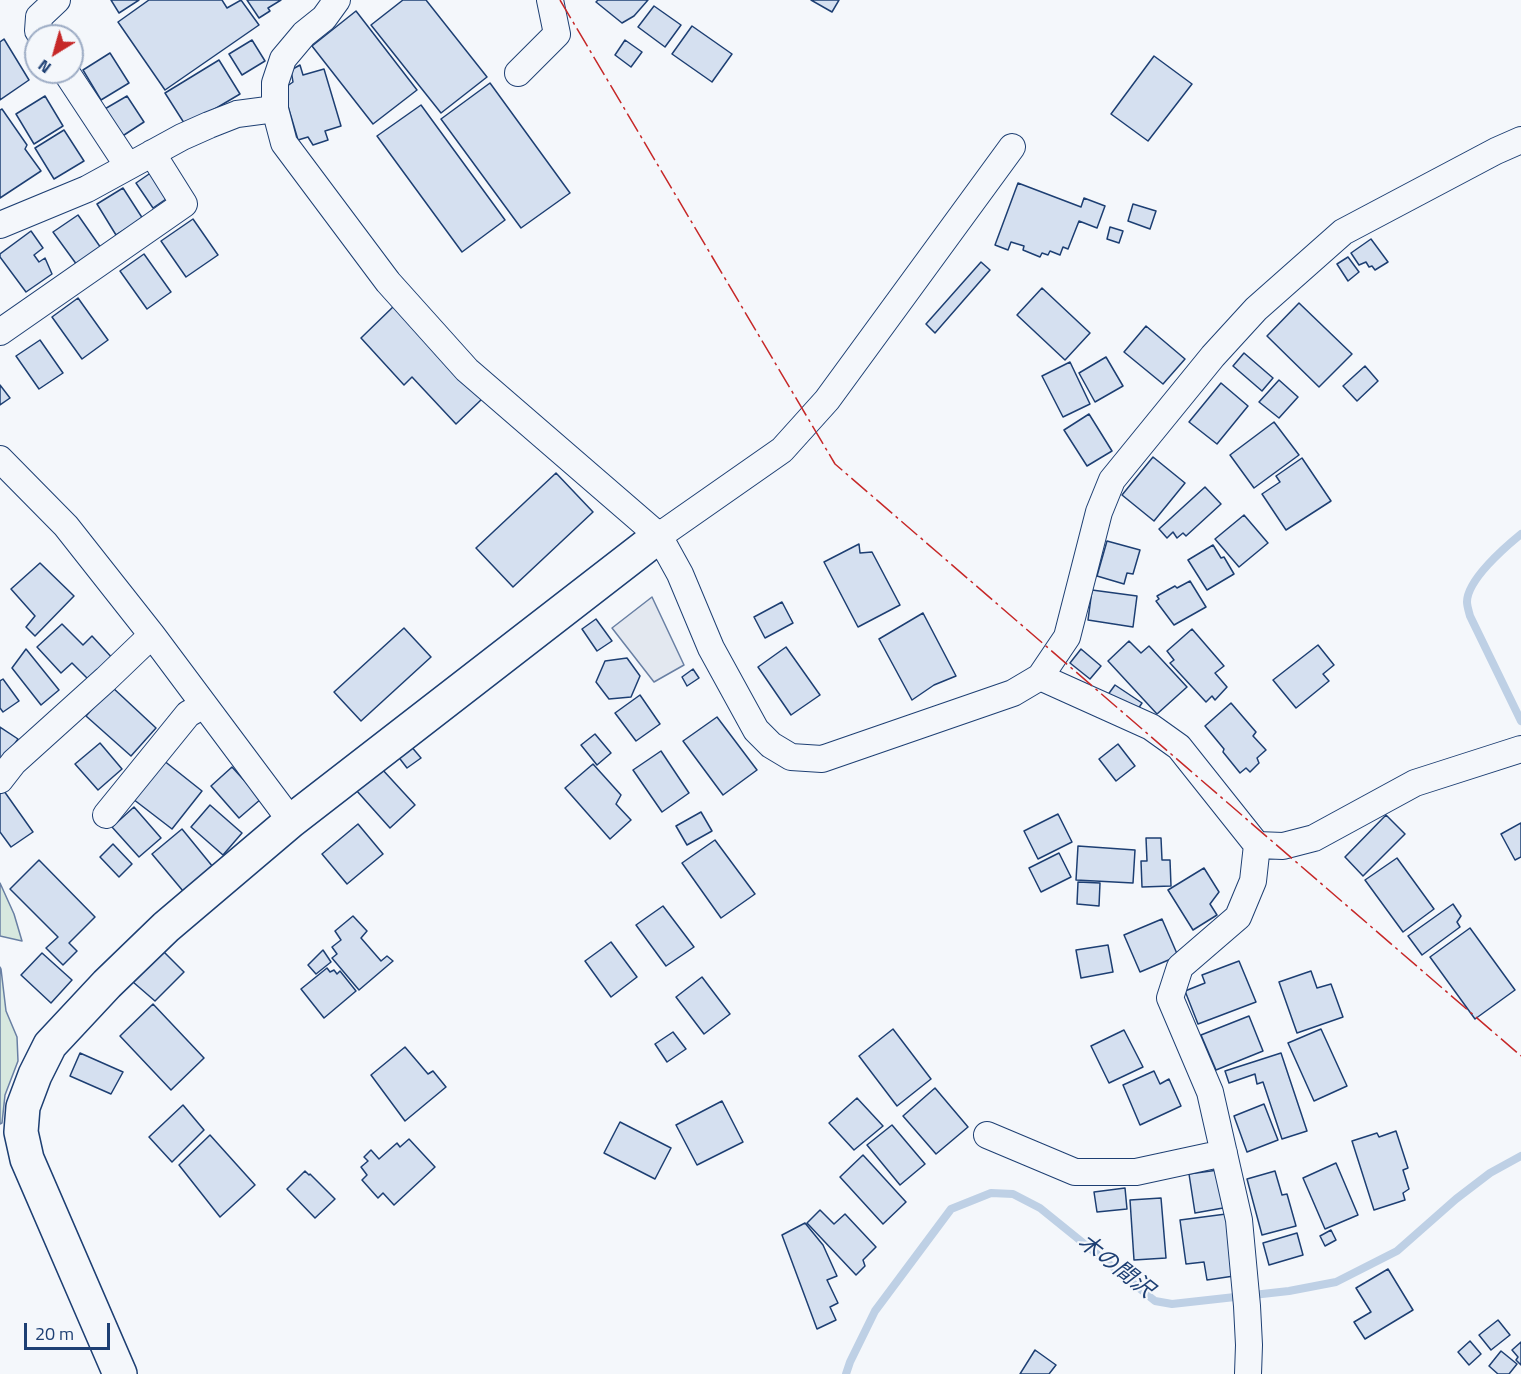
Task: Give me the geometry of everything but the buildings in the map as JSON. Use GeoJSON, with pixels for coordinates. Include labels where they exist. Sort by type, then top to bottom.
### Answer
{"type":"FeatureCollection","features":[{"type":"Feature","properties":{"kind":"street"},"geometry":{"type":"LineString","coordinates":[[38,24],[39,16],[57,0]]}},
{"type":"Feature","properties":{"kind":"street"},"geometry":{"type":"LineString","coordinates":[[337,0],[324,18],[304,34],[283,59],[274,83],[275,109],[284,143],[388,282],[467,370],[659,536],[680,574],[711,648],[756,730],[771,744],[791,757],[822,759],[1013,693],[1040,677],[1066,637],[1099,512],[1112,480],[1213,356],[1256,309],[1343,232],[1521,140]]}},
{"type":"Feature","properties":{"kind":"street"},"geometry":{"type":"LineString","coordinates":[[518,73],[557,34],[550,0]]}},
{"type":"Feature","properties":{"kind":"street"},"geometry":{"type":"LineString","coordinates":[[74,84],[128,166]]}},
{"type":"Feature","properties":{"kind":"street"},"geometry":{"type":"LineString","coordinates":[[0,225],[87,189],[182,137],[237,114],[275,109]]}},
{"type":"Feature","properties":{"kind":"street"},"geometry":{"type":"LineString","coordinates":[[120,1374],[27,1159],[21,1132],[23,1107],[50,1045],[166,927],[291,821],[659,536],[782,450],[827,400],[1012,147]]}},
{"type":"Feature","properties":{"kind":"street"},"geometry":{"type":"LineString","coordinates":[[0,332],[184,204],[152,153]]}},
{"type":"Feature","properties":{"kind":"street"},"geometry":{"type":"LineString","coordinates":[[0,459],[66,526],[152,635],[291,821]]}},
{"type":"Feature","properties":{"kind":"street"},"geometry":{"type":"LineString","coordinates":[[0,780],[14,762],[152,635]]}},
{"type":"Feature","properties":{"kind":"street"},"geometry":{"type":"LineString","coordinates":[[1040,677],[1151,727],[1179,747],[1257,845],[1253,881],[1238,917],[1180,967],[1170,998],[1210,1092],[1239,1220],[1247,1306],[1248,1374]]}},
{"type":"Feature","properties":{"kind":"street"},"geometry":{"type":"LineString","coordinates":[[106,814],[188,714],[204,705]]}},
{"type":"Feature","properties":{"kind":"street"},"geometry":{"type":"LineString","coordinates":[[1257,845],[1282,846],[1314,838],[1415,783],[1518,750]]}},
{"type":"Feature","properties":{"kind":"street"},"geometry":{"type":"LineString","coordinates":[[987,1135],[1075,1172],[1136,1172],[1224,1153]]}},
{"type":"Feature","properties":{"kind":"shaded area"},"geometry":{"type":"Polygon","coordinates":[[[652,597],[684,665],[654,682],[612,628],[652,597]]]}},
{"type":"Feature","properties":{"kind":"shaded area"},"geometry":{"type":"Polygon","coordinates":[[[0,883],[14,914],[22,941],[0,936],[0,883]]]}},
{"type":"Feature","properties":{"kind":"shaded area"},"geometry":{"type":"Polygon","coordinates":[[[0,967],[6,1011],[17,1037],[18,1061],[5,1095],[2,1123],[0,1124],[0,967]]]}},
{"type":"Feature","properties":{"kind":"waterway","name":"木の間沢"},"geometry":{"type":"LineString","coordinates":[[1521,534],[1480,574],[1473,584],[1467,602],[1470,616],[1521,721]]}},
{"type":"Feature","properties":{"kind":"waterway","name":"木の間沢"},"geometry":{"type":"LineString","coordinates":[[846,1374],[875,1311],[951,1209],[991,1193],[1013,1194],[1040,1208],[1155,1301],[1172,1304],[1289,1291],[1336,1282],[1397,1251],[1456,1199],[1490,1173],[1521,1156]]}},
{"type":"Feature","properties":{"kind":"power"},"geometry":{"type":"LineString","coordinates":[[560,0],[835,464],[1521,1056]]}}]}
